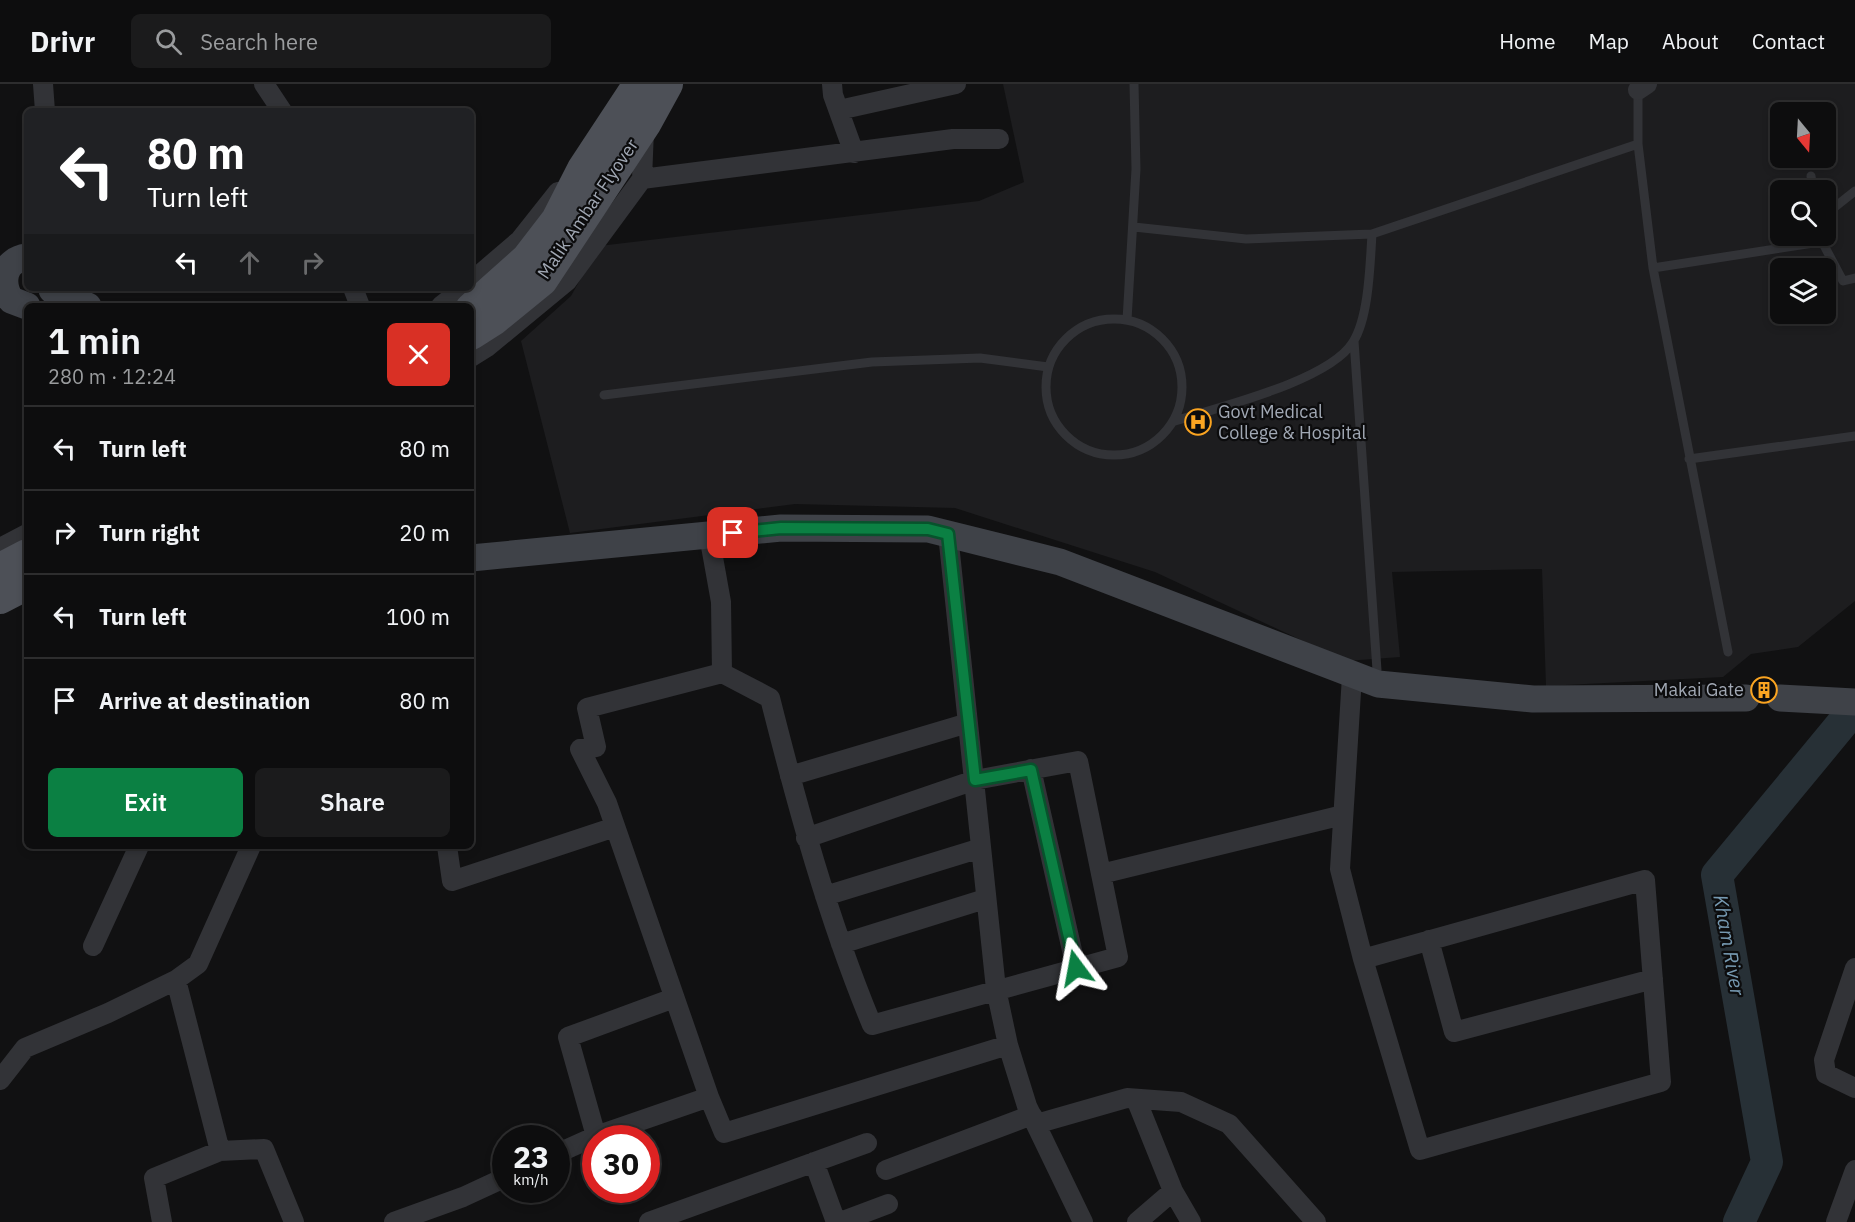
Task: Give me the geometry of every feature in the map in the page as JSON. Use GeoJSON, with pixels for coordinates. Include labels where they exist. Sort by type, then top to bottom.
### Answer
{"type":"FeatureCollection","features":[{"type":"Feature","properties":{"kind":"main road"},"geometry":{"type":"LineString","coordinates":[[589,178],[639,84]]}},
{"type":"Feature","properties":{"kind":"main road","name":"Malik Ambar Flyover"},"geometry":{"type":"LineString","coordinates":[[474,288],[527,259],[589,178],[645,124],[667,84]]}},
{"type":"Feature","properties":{"kind":"main road","name":"Malik Ambar Flyover"},"geometry":{"type":"LineString","coordinates":[[474,332],[493,320],[542,280],[589,178]]}},
{"type":"Feature","properties":{"kind":"main road"},"geometry":{"type":"LineString","coordinates":[[0,569],[24,557]]}},
{"type":"Feature","properties":{"kind":"main road"},"geometry":{"type":"LineString","coordinates":[[0,598],[24,586]]}},
{"type":"Feature","properties":{"kind":"street"},"geometry":{"type":"LineString","coordinates":[[43,84],[45,108]]}},
{"type":"Feature","properties":{"kind":"street"},"geometry":{"type":"LineString","coordinates":[[264,84],[280,108]]}},
{"type":"Feature","properties":{"kind":"street"},"geometry":{"type":"LineString","coordinates":[[832,84],[854,153]]}},
{"type":"Feature","properties":{"kind":"street"},"geometry":{"type":"LineString","coordinates":[[839,110],[956,84]]}},
{"type":"Feature","properties":{"kind":"street"},"geometry":{"type":"LineString","coordinates":[[474,355],[567,281],[642,179],[645,124]]}},
{"type":"Feature","properties":{"kind":"street"},"geometry":{"type":"LineString","coordinates":[[642,179],[953,139],[999,139]]}},
{"type":"Feature","properties":{"kind":"street"},"geometry":{"type":"LineString","coordinates":[[474,279],[520,240],[550,204],[567,178],[589,178]]}},
{"type":"Feature","properties":{"kind":"street"},"geometry":{"type":"LineString","coordinates":[[24,257],[9,265],[24,289]]}},
{"type":"Feature","properties":{"kind":"street"},"geometry":{"type":"LineString","coordinates":[[28,295],[72,303]]}},
{"type":"Feature","properties":{"kind":"street"},"geometry":{"type":"LineString","coordinates":[[474,558],[781,528],[928,529],[1060,562],[1364,673],[1378,684],[1533,699],[1746,698]]}},
{"type":"Feature","properties":{"kind":"street"},"geometry":{"type":"LineString","coordinates":[[948,534],[996,989],[1008,1045],[1034,1120],[1083,1222]]}},
{"type":"Feature","properties":{"kind":"street"},"geometry":{"type":"LineString","coordinates":[[709,535],[721,602],[722,673]]}},
{"type":"Feature","properties":{"kind":"street"},"geometry":{"type":"LineString","coordinates":[[0,548],[24,536]]}},
{"type":"Feature","properties":{"kind":"street"},"geometry":{"type":"LineString","coordinates":[[0,614],[24,602]]}},
{"type":"Feature","properties":{"kind":"street"},"geometry":{"type":"LineString","coordinates":[[806,838],[975,780],[1078,761],[1118,957],[872,1025],[841,944],[806,838],[770,698],[722,673],[587,708],[596,747],[580,749],[607,802],[674,998],[724,1133],[1008,1045]]}},
{"type":"Feature","properties":{"kind":"street"},"geometry":{"type":"LineString","coordinates":[[1363,959],[1645,880],[1662,1082],[1420,1150],[1363,959],[1340,869],[1343,815],[1364,673]]}},
{"type":"Feature","properties":{"kind":"street"},"geometry":{"type":"LineString","coordinates":[[1793,699],[1855,702]]}},
{"type":"Feature","properties":{"kind":"street"},"geometry":{"type":"LineString","coordinates":[[790,776],[968,723]]}},
{"type":"Feature","properties":{"kind":"street"},"geometry":{"type":"LineString","coordinates":[[1031,770],[1076,968]]}},
{"type":"Feature","properties":{"kind":"street"},"geometry":{"type":"LineString","coordinates":[[1101,874],[1343,815]]}},
{"type":"Feature","properties":{"kind":"street"},"geometry":{"type":"LineString","coordinates":[[447,849],[452,881],[615,827]]}},
{"type":"Feature","properties":{"kind":"street"},"geometry":{"type":"LineString","coordinates":[[825,896],[981,848]]}},
{"type":"Feature","properties":{"kind":"street"},"geometry":{"type":"LineString","coordinates":[[93,946],[138,849]]}},
{"type":"Feature","properties":{"kind":"street"},"geometry":{"type":"LineString","coordinates":[[0,1080],[25,1048],[108,1013],[176,980],[198,964],[250,849]]}},
{"type":"Feature","properties":{"kind":"street"},"geometry":{"type":"LineString","coordinates":[[841,944],[985,899]]}},
{"type":"Feature","properties":{"kind":"street"},"geometry":{"type":"LineString","coordinates":[[1429,940],[1454,1032],[1653,979]]}},
{"type":"Feature","properties":{"kind":"street"},"geometry":{"type":"LineString","coordinates":[[1855,968],[1824,1060],[1826,1074],[1855,1088]]}},
{"type":"Feature","properties":{"kind":"street"},"geometry":{"type":"LineString","coordinates":[[176,980],[220,1151]]}},
{"type":"Feature","properties":{"kind":"street"},"geometry":{"type":"LineString","coordinates":[[593,1125],[567,1037],[674,998]]}},
{"type":"Feature","properties":{"kind":"street"},"geometry":{"type":"LineString","coordinates":[[628,1125],[709,1097]]}},
{"type":"Feature","properties":{"kind":"street"},"geometry":{"type":"LineString","coordinates":[[886,1170],[1034,1120],[1127,1098],[1181,1102],[1229,1124],[1316,1222]]}},
{"type":"Feature","properties":{"kind":"street"},"geometry":{"type":"LineString","coordinates":[[1136,1099],[1173,1191],[1191,1222]]}},
{"type":"Feature","properties":{"kind":"street"},"geometry":{"type":"LineString","coordinates":[[649,1222],[867,1143]]}},
{"type":"Feature","properties":{"kind":"street"},"geometry":{"type":"LineString","coordinates":[[162,1222],[154,1178],[220,1151],[264,1149],[294,1222]]}},
{"type":"Feature","properties":{"kind":"street"},"geometry":{"type":"LineString","coordinates":[[813,1162],[838,1222],[888,1204]]}},
{"type":"Feature","properties":{"kind":"street"},"geometry":{"type":"LineString","coordinates":[[1836,1222],[1855,1170]]}},
{"type":"Feature","properties":{"kind":"street"},"geometry":{"type":"LineString","coordinates":[[394,1222],[463,1197],[492,1184]]}},
{"type":"Feature","properties":{"kind":"street"},"geometry":{"type":"LineString","coordinates":[[1137,1222],[1173,1191]]}},
{"type":"Feature","properties":{"kind":"lane"},"geometry":{"type":"LineString","coordinates":[[1127,320],[1134,227],[1134,84]]}},
{"type":"Feature","properties":{"kind":"lane"},"geometry":{"type":"LineString","coordinates":[[1641,86],[1638,144],[1653,268],[1728,652]]}},
{"type":"Feature","properties":{"kind":"lane"},"geometry":{"type":"LineString","coordinates":[[1134,227],[1246,239],[1372,234],[1638,144]]}},
{"type":"Feature","properties":{"kind":"lane"},"geometry":{"type":"LineString","coordinates":[[1811,176],[1812,180]]}},
{"type":"Feature","properties":{"kind":"lane"},"geometry":{"type":"LineString","coordinates":[[1836,206],[1855,191]]}},
{"type":"Feature","properties":{"kind":"lane"},"geometry":{"type":"LineString","coordinates":[[1364,673],[1354,341],[1365,305],[1372,234]]}},
{"type":"Feature","properties":{"kind":"lane"},"geometry":{"type":"LineString","coordinates":[[1653,268],[1780,246]]}},
{"type":"Feature","properties":{"kind":"lane"},"geometry":{"type":"LineString","coordinates":[[1825,246],[1843,281],[1855,278]]}},
{"type":"Feature","properties":{"kind":"lane"},"geometry":{"type":"LineString","coordinates":[[1175,421],[1180,406],[1183,380],[1175,354],[1158,333],[1134,320],[1108,318],[1082,326],[1061,343],[1048,367],[1045,394],[1053,419],[1071,440],[1094,453],[1121,455],[1147,447],[1175,421],[1312,374],[1340,356],[1354,341]]}},
{"type":"Feature","properties":{"kind":"lane"},"geometry":{"type":"LineString","coordinates":[[604,395],[872,362],[980,358],[1048,367]]}},
{"type":"Feature","properties":{"kind":"lane"},"geometry":{"type":"LineString","coordinates":[[1689,459],[1855,436]]}},
{"type":"Feature","properties":{"kind":"shaded area","name":"Govt Medical College & Hospital"},"geometry":{"type":"Polygon","coordinates":[[[1003,84],[1855,84],[1855,601],[1798,647],[1751,654],[1723,677],[1546,686],[1542,569],[1392,572],[1400,657],[1346,661],[1155,572],[955,508],[795,504],[570,533],[521,341],[571,296],[599,246],[979,201],[1024,182],[1003,84]]]}},
{"type":"Feature","properties":{"kind":"waterway","name":"Kham River"},"geometry":{"type":"LineString","coordinates":[[1739,1222],[1767,1162],[1717,875],[1855,708]]}},
{"type":"Feature","properties":{"kind":"place","name":"Govt Medical College & Hospital"},"geometry":{"type":"Point","coordinates":[1198,422]}},
{"type":"Feature","properties":{"kind":"place","name":"Makai Gate"},"geometry":{"type":"Point","coordinates":[1764,690]}},
{"type":"Feature","properties":{"kind":"route"},"geometry":{"type":"LineString","coordinates":[[733,533],[781,528],[928,529],[948,534],[975,780],[1031,770],[1076,968]]}}]}
